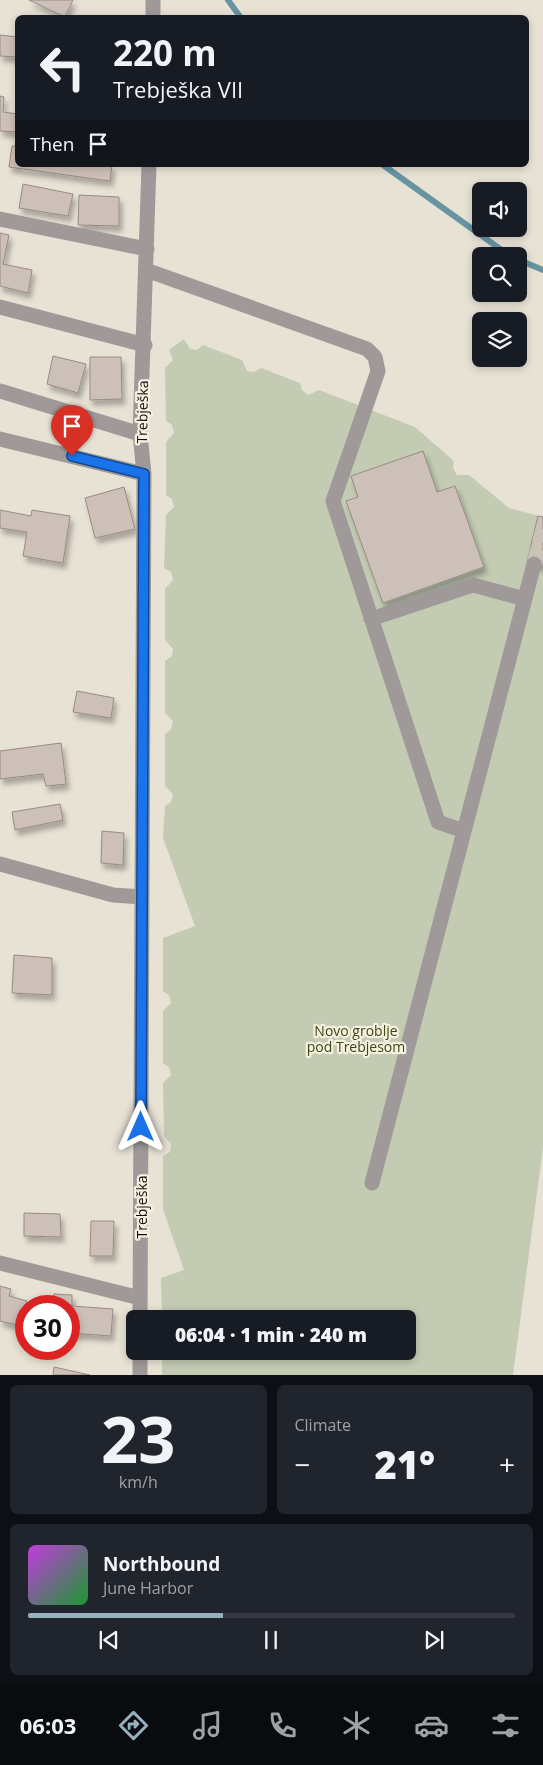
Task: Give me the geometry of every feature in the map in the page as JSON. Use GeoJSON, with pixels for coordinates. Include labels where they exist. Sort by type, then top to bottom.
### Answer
{"type":"FeatureCollection","features":[{"type":"Feature","properties":{"kind":"street"},"geometry":{"type":"LineString","coordinates":[[153,0],[153,15]]}},
{"type":"Feature","properties":{"kind":"street","name":"Trebješka"},"geometry":{"type":"LineString","coordinates":[[140,1310],[144,474],[140,434],[145,344],[149,167]]}},
{"type":"Feature","properties":{"kind":"street"},"geometry":{"type":"LineString","coordinates":[[0,219],[147,249]]}},
{"type":"Feature","properties":{"kind":"street"},"geometry":{"type":"LineString","coordinates":[[146,270],[367,348],[375,357],[378,371],[332,501],[438,822],[464,831]]}},
{"type":"Feature","properties":{"kind":"street"},"geometry":{"type":"LineString","coordinates":[[0,307],[145,344]]}},
{"type":"Feature","properties":{"kind":"street"},"geometry":{"type":"LineString","coordinates":[[0,392],[140,434]]}},
{"type":"Feature","properties":{"kind":"street"},"geometry":{"type":"LineString","coordinates":[[0,439],[144,474]]}},
{"type":"Feature","properties":{"kind":"street"},"geometry":{"type":"LineString","coordinates":[[372,1183],[534,564]]}},
{"type":"Feature","properties":{"kind":"street"},"geometry":{"type":"LineString","coordinates":[[371,619],[473,585],[525,599]]}},
{"type":"Feature","properties":{"kind":"street"},"geometry":{"type":"LineString","coordinates":[[0,864],[113,894],[142,897]]}},
{"type":"Feature","properties":{"kind":"street"},"geometry":{"type":"LineString","coordinates":[[0,1263],[140,1298]]}},
{"type":"Feature","properties":{"kind":"street"},"geometry":{"type":"LineString","coordinates":[[140,1360],[140,1375]]}},
{"type":"Feature","properties":{"kind":"green space","name":"Novo groblje pod Trebjesom"},"geometry":{"type":"Polygon","coordinates":[[[184,339],[190,349],[197,350],[203,345],[242,360],[247,371],[254,372],[261,368],[300,383],[302,390],[308,395],[319,390],[415,427],[454,461],[453,468],[457,475],[469,475],[509,508],[543,517],[543,1147],[513,1375],[162,1375],[162,1360],[416,1360],[416,1310],[162,1310],[161,1278],[184,1270],[163,1209],[163,1156],[170,1152],[171,1144],[164,1136],[163,1083],[171,1075],[169,1067],[163,1063],[163,1011],[171,1003],[169,995],[163,991],[163,938],[195,926],[163,838],[165,806],[171,802],[173,794],[165,786],[165,734],[171,729],[173,721],[165,713],[165,661],[172,656],[173,649],[165,640],[165,589],[173,580],[171,572],[164,568],[166,515],[174,507],[172,499],[166,495],[166,442],[174,433],[172,425],[166,421],[165,368],[173,360],[169,350],[184,339]]]}},
{"type":"Feature","properties":{"kind":"building"},"geometry":{"type":"Polygon","coordinates":[[[29,0],[73,0],[66,15],[61,15],[29,0]]]}},
{"type":"Feature","properties":{"kind":"building"},"geometry":{"type":"Polygon","coordinates":[[[0,35],[15,37],[15,57],[0,56],[0,35]]]}},
{"type":"Feature","properties":{"kind":"building"},"geometry":{"type":"Polygon","coordinates":[[[0,96],[4,97],[3,112],[15,114],[15,132],[0,131],[0,96]]]}},
{"type":"Feature","properties":{"kind":"building"},"geometry":{"type":"Polygon","coordinates":[[[12,146],[15,146],[15,167],[112,167],[110,181],[9,167],[12,146]]]}},
{"type":"Feature","properties":{"kind":"building"},"geometry":{"type":"Polygon","coordinates":[[[23,184],[73,194],[68,216],[19,208],[23,184]]]}},
{"type":"Feature","properties":{"kind":"building"},"geometry":{"type":"Polygon","coordinates":[[[79,195],[119,197],[119,226],[78,225],[79,195]]]}},
{"type":"Feature","properties":{"kind":"building"},"geometry":{"type":"Polygon","coordinates":[[[0,233],[9,235],[3,264],[32,270],[28,293],[0,286],[0,233]]]}},
{"type":"Feature","properties":{"kind":"building"},"geometry":{"type":"Polygon","coordinates":[[[53,356],[86,364],[78,393],[47,384],[53,356]]]}},
{"type":"Feature","properties":{"kind":"building"},"geometry":{"type":"Polygon","coordinates":[[[90,357],[121,357],[122,399],[90,400],[90,357]]]}},
{"type":"Feature","properties":{"kind":"building"},"geometry":{"type":"Polygon","coordinates":[[[423,451],[437,492],[455,486],[484,567],[383,603],[346,501],[358,497],[351,476],[423,451]]]}},
{"type":"Feature","properties":{"kind":"building"},"geometry":{"type":"Polygon","coordinates":[[[124,487],[135,529],[95,538],[85,498],[124,487]]]}},
{"type":"Feature","properties":{"kind":"building"},"geometry":{"type":"Polygon","coordinates":[[[0,510],[31,516],[32,510],[70,516],[63,563],[23,556],[27,532],[0,528],[0,510]]]}},
{"type":"Feature","properties":{"kind":"building"},"geometry":{"type":"Polygon","coordinates":[[[538,516],[543,517],[543,566],[527,562],[538,516]]]}},
{"type":"Feature","properties":{"kind":"building"},"geometry":{"type":"Polygon","coordinates":[[[77,691],[114,698],[111,718],[73,712],[77,691]]]}},
{"type":"Feature","properties":{"kind":"building"},"geometry":{"type":"Polygon","coordinates":[[[61,743],[66,784],[46,786],[43,774],[0,779],[0,751],[61,743]]]}},
{"type":"Feature","properties":{"kind":"building"},"geometry":{"type":"Polygon","coordinates":[[[60,804],[63,820],[15,830],[12,812],[60,804]]]}},
{"type":"Feature","properties":{"kind":"building"},"geometry":{"type":"Polygon","coordinates":[[[102,831],[124,833],[123,865],[101,863],[102,831]]]}},
{"type":"Feature","properties":{"kind":"building"},"geometry":{"type":"Polygon","coordinates":[[[14,955],[52,958],[52,995],[12,993],[14,955]]]}},
{"type":"Feature","properties":{"kind":"building"},"geometry":{"type":"Polygon","coordinates":[[[24,1213],[60,1214],[61,1237],[24,1236],[24,1213]]]}},
{"type":"Feature","properties":{"kind":"building"},"geometry":{"type":"Polygon","coordinates":[[[91,1221],[114,1221],[113,1256],[90,1256],[91,1221]]]}},
{"type":"Feature","properties":{"kind":"building"},"geometry":{"type":"Polygon","coordinates":[[[0,1286],[11,1289],[9,1296],[15,1298],[15,1324],[0,1321],[0,1286]]]}},
{"type":"Feature","properties":{"kind":"building"},"geometry":{"type":"Polygon","coordinates":[[[80,1307],[113,1309],[111,1336],[80,1334],[80,1307]]]}},
{"type":"Feature","properties":{"kind":"building"},"geometry":{"type":"Polygon","coordinates":[[[54,1367],[90,1375],[53,1375],[54,1367]]]}},
{"type":"Feature","properties":{"kind":"waterway"},"geometry":{"type":"LineString","coordinates":[[228,0],[239,15]]}},
{"type":"Feature","properties":{"kind":"waterway"},"geometry":{"type":"LineString","coordinates":[[386,167],[497,247]]}},
{"type":"Feature","properties":{"kind":"waterway"},"geometry":{"type":"LineString","coordinates":[[527,263],[543,270]]}},
{"type":"Feature","properties":{"kind":"tunnel"},"geometry":{"type":"LineString","coordinates":[[534,564],[543,529]]}},
{"type":"Feature","properties":{"kind":"route"},"geometry":{"type":"LineString","coordinates":[[72,456],[144,474],[141,1127]]}}]}
